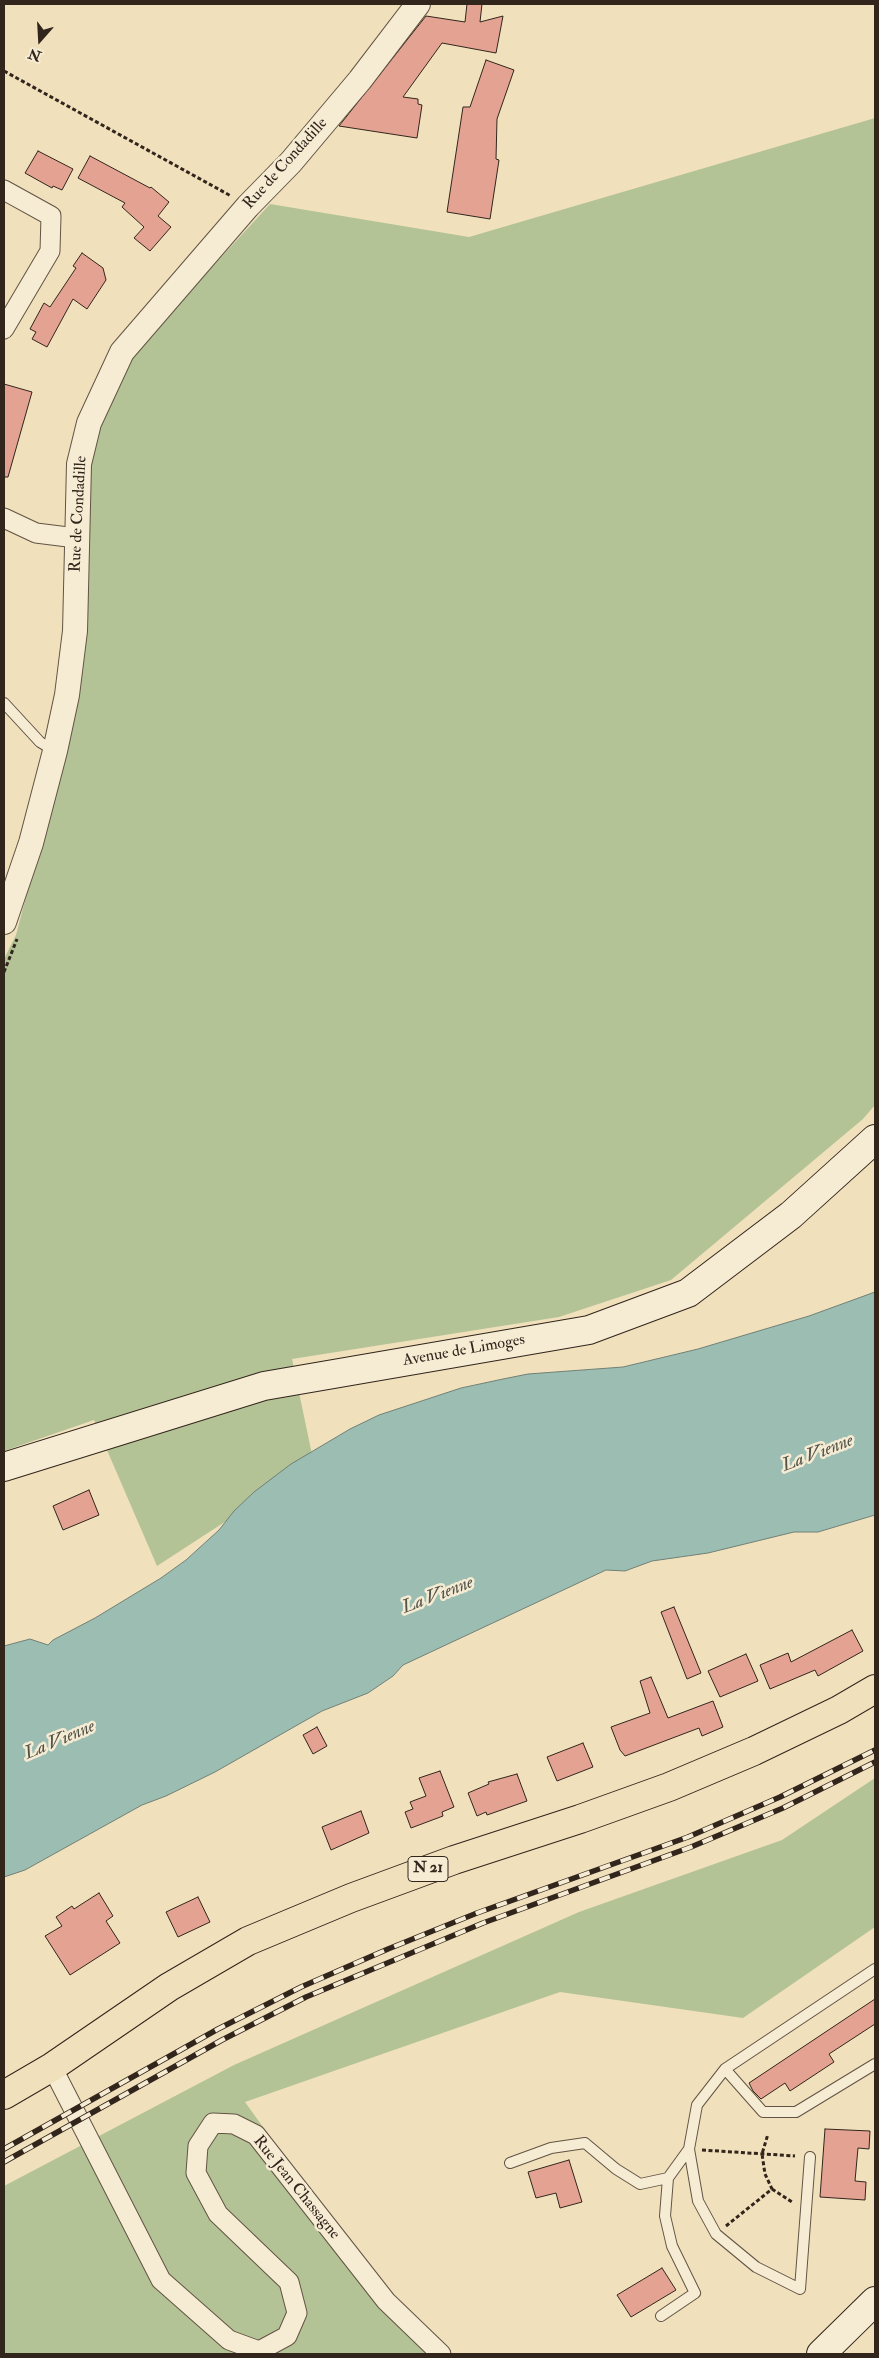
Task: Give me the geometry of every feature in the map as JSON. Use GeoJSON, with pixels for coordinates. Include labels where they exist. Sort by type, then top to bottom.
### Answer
{"type":"FeatureCollection","features":[{"type":"Feature","properties":{"kind":"main road","name":"Avenue de Limoges"},"geometry":{"type":"LineString","coordinates":[[4,1467],[264,1386],[589,1330],[688,1293],[791,1215],[875,1139]]}},
{"type":"Feature","properties":{"kind":"main road","name":"N 21"},"geometry":{"type":"LineString","coordinates":[[4,2095],[52,2067],[169,1986],[248,1941],[351,1898],[454,1860],[670,1787],[754,1751],[839,1710],[875,1689]]}},
{"type":"Feature","properties":{"kind":"main road"},"geometry":{"type":"LineString","coordinates":[[821,2354],[875,2301]]}},
{"type":"Feature","properties":{"kind":"street","name":"Rue de Condadille"},"geometry":{"type":"LineString","coordinates":[[12,927],[31,843],[55,752],[67,694],[75,631],[79,464],[89,423],[122,352],[248,206],[298,155],[360,80],[418,4]]}},
{"type":"Feature","properties":{"kind":"street"},"geometry":{"type":"LineString","coordinates":[[4,190],[50,216],[50,251],[4,329]]}},
{"type":"Feature","properties":{"kind":"street"},"geometry":{"type":"LineString","coordinates":[[4,518],[36,534],[76,538]]}},
{"type":"Feature","properties":{"kind":"street","name":"Rue Jean Chassagne"},"geometry":{"type":"LineString","coordinates":[[52,2067],[161,2280],[230,2340],[258,2351],[287,2336],[297,2312],[289,2282],[218,2214],[196,2173],[198,2146],[213,2123],[234,2124],[256,2135],[386,2301],[441,2354]]}},
{"type":"Feature","properties":{"kind":"lane"},"geometry":{"type":"LineString","coordinates":[[4,703],[40,742],[55,752]]}},
{"type":"Feature","properties":{"kind":"lane"},"geometry":{"type":"LineString","coordinates":[[810,2157],[800,2289],[756,2268],[716,2234],[698,2201],[689,2149],[698,2105],[725,2069],[875,1969]]}},
{"type":"Feature","properties":{"kind":"lane"},"geometry":{"type":"LineString","coordinates":[[725,2069],[763,2112],[796,2112],[875,2064]]}},
{"type":"Feature","properties":{"kind":"lane"},"geometry":{"type":"LineString","coordinates":[[510,2163],[551,2148],[585,2143],[616,2169],[640,2184],[668,2178]]}},
{"type":"Feature","properties":{"kind":"lane"},"geometry":{"type":"LineString","coordinates":[[661,2316],[695,2292],[672,2246],[665,2216],[668,2178],[689,2149]]}},
{"type":"Feature","properties":{"kind":"path"},"geometry":{"type":"LineString","coordinates":[[4,71],[248,206]]}},
{"type":"Feature","properties":{"kind":"path"},"geometry":{"type":"LineString","coordinates":[[4,972],[12,927]]}},
{"type":"Feature","properties":{"kind":"path"},"geometry":{"type":"LineString","coordinates":[[768,2134],[762,2154],[765,2174],[772,2189],[795,2204],[807,2204]]}},
{"type":"Feature","properties":{"kind":"path"},"geometry":{"type":"LineString","coordinates":[[689,2149],[810,2157]]}},
{"type":"Feature","properties":{"kind":"path"},"geometry":{"type":"LineString","coordinates":[[716,2234],[772,2189]]}},
{"type":"Feature","properties":{"kind":"green space"},"geometry":{"type":"Polygon","coordinates":[[[875,118],[875,1105],[863,1119],[671,1280],[559,1317],[292,1359],[314,1464],[157,1566],[94,1420],[4,1451],[4,959],[16,935],[66,745],[89,461],[100,417],[123,364],[270,204],[469,237],[875,118]]]}},
{"type":"Feature","properties":{"kind":"green space"},"geometry":{"type":"Polygon","coordinates":[[[875,1778],[875,1927],[743,2018],[560,1992],[245,2102],[426,2354],[4,2354],[4,2186],[234,2065],[579,1912],[782,1840],[875,1778]]]}},
{"type":"Feature","properties":{"kind":"water","name":"La Vienne"},"geometry":{"type":"Polygon","coordinates":[[[875,1292],[875,1515],[818,1532],[794,1532],[708,1553],[652,1561],[625,1571],[606,1570],[403,1665],[393,1676],[368,1693],[322,1711],[215,1772],[166,1796],[142,1805],[25,1870],[4,1877],[4,1646],[30,1639],[48,1645],[53,1640],[95,1618],[161,1578],[186,1560],[219,1530],[234,1511],[254,1492],[291,1464],[350,1429],[379,1415],[461,1388],[503,1379],[528,1374],[623,1367],[698,1349],[809,1316],[875,1292]]]}},
{"type":"Feature","properties":{"kind":"building"},"geometry":{"type":"Polygon","coordinates":[[[467,4],[482,4],[480,22],[503,16],[496,53],[442,43],[403,97],[418,99],[418,104],[422,105],[417,138],[339,126],[426,16],[465,22],[467,4]]]}},
{"type":"Feature","properties":{"kind":"building"},"geometry":{"type":"Polygon","coordinates":[[[486,60],[514,70],[497,119],[496,159],[499,160],[490,219],[447,212],[463,107],[470,107],[486,60]]]}},
{"type":"Feature","properties":{"kind":"building"},"geometry":{"type":"Polygon","coordinates":[[[38,151],[73,169],[62,190],[53,186],[52,188],[25,173],[38,151]]]}},
{"type":"Feature","properties":{"kind":"building"},"geometry":{"type":"Polygon","coordinates":[[[90,156],[151,187],[169,202],[158,216],[171,227],[150,251],[134,238],[144,227],[122,207],[125,203],[78,178],[90,156]]]}},
{"type":"Feature","properties":{"kind":"building"},"geometry":{"type":"Polygon","coordinates":[[[82,253],[103,268],[106,280],[87,309],[73,299],[47,347],[32,339],[36,332],[30,329],[44,303],[50,307],[76,268],[73,266],[82,253]]]}},
{"type":"Feature","properties":{"kind":"building"},"geometry":{"type":"Polygon","coordinates":[[[4,384],[32,392],[8,477],[4,477],[4,384]]]}},
{"type":"Feature","properties":{"kind":"building"},"geometry":{"type":"Polygon","coordinates":[[[89,1490],[99,1515],[63,1530],[53,1506],[89,1490]]]}},
{"type":"Feature","properties":{"kind":"building"},"geometry":{"type":"Polygon","coordinates":[[[674,1607],[701,1673],[687,1679],[661,1612],[674,1607]]]}},
{"type":"Feature","properties":{"kind":"building"},"geometry":{"type":"Polygon","coordinates":[[[852,1630],[863,1651],[818,1676],[815,1670],[770,1689],[760,1665],[788,1653],[791,1662],[852,1630]]]}},
{"type":"Feature","properties":{"kind":"building"},"geometry":{"type":"Polygon","coordinates":[[[746,1654],[758,1681],[720,1697],[708,1671],[746,1654]]]}},
{"type":"Feature","properties":{"kind":"building"},"geometry":{"type":"Polygon","coordinates":[[[651,1677],[668,1718],[713,1701],[723,1727],[702,1736],[699,1728],[625,1756],[620,1750],[611,1727],[650,1713],[640,1681],[651,1677]]]}},
{"type":"Feature","properties":{"kind":"building"},"geometry":{"type":"Polygon","coordinates":[[[317,1727],[327,1746],[313,1754],[303,1735],[317,1727]]]}},
{"type":"Feature","properties":{"kind":"building"},"geometry":{"type":"Polygon","coordinates":[[[583,1743],[593,1767],[557,1781],[547,1757],[583,1743]]]}},
{"type":"Feature","properties":{"kind":"building"},"geometry":{"type":"Polygon","coordinates":[[[440,1771],[454,1807],[442,1812],[443,1816],[411,1828],[405,1812],[413,1809],[410,1802],[426,1796],[419,1778],[440,1771]]]}},
{"type":"Feature","properties":{"kind":"building"},"geometry":{"type":"Polygon","coordinates":[[[517,1774],[527,1801],[487,1815],[486,1812],[477,1816],[468,1793],[489,1784],[488,1782],[517,1774]]]}},
{"type":"Feature","properties":{"kind":"building"},"geometry":{"type":"Polygon","coordinates":[[[361,1811],[369,1833],[331,1850],[322,1827],[361,1811]]]}},
{"type":"Feature","properties":{"kind":"building"},"geometry":{"type":"Polygon","coordinates":[[[99,1893],[113,1916],[106,1921],[120,1943],[70,1975],[45,1936],[62,1926],[56,1917],[72,1906],[74,1909],[99,1893]]]}},
{"type":"Feature","properties":{"kind":"building"},"geometry":{"type":"Polygon","coordinates":[[[198,1897],[210,1922],[178,1937],[166,1912],[198,1897]]]}},
{"type":"Feature","properties":{"kind":"building"},"geometry":{"type":"Polygon","coordinates":[[[875,1999],[875,2024],[829,2054],[834,2062],[790,2091],[785,2083],[761,2099],[753,2091],[749,2083],[875,1999]]]}},
{"type":"Feature","properties":{"kind":"building"},"geometry":{"type":"Polygon","coordinates":[[[825,2129],[870,2131],[869,2149],[858,2148],[855,2181],[866,2182],[865,2200],[820,2197],[825,2129]]]}},
{"type":"Feature","properties":{"kind":"building"},"geometry":{"type":"Polygon","coordinates":[[[569,2160],[582,2202],[560,2208],[556,2193],[536,2198],[528,2172],[569,2160]]]}},
{"type":"Feature","properties":{"kind":"building"},"geometry":{"type":"Polygon","coordinates":[[[662,2268],[676,2290],[631,2317],[617,2295],[662,2268]]]}},
{"type":"Feature","properties":{"kind":"railway"},"geometry":{"type":"LineString","coordinates":[[4,2149],[218,2029],[301,1987],[477,1913],[688,1837],[780,1797],[875,1750]]}},
{"type":"Feature","properties":{"kind":"railway"},"geometry":{"type":"LineString","coordinates":[[4,2162],[222,2040],[306,1997],[483,1923],[691,1847],[783,1808],[875,1762]]}}]}
